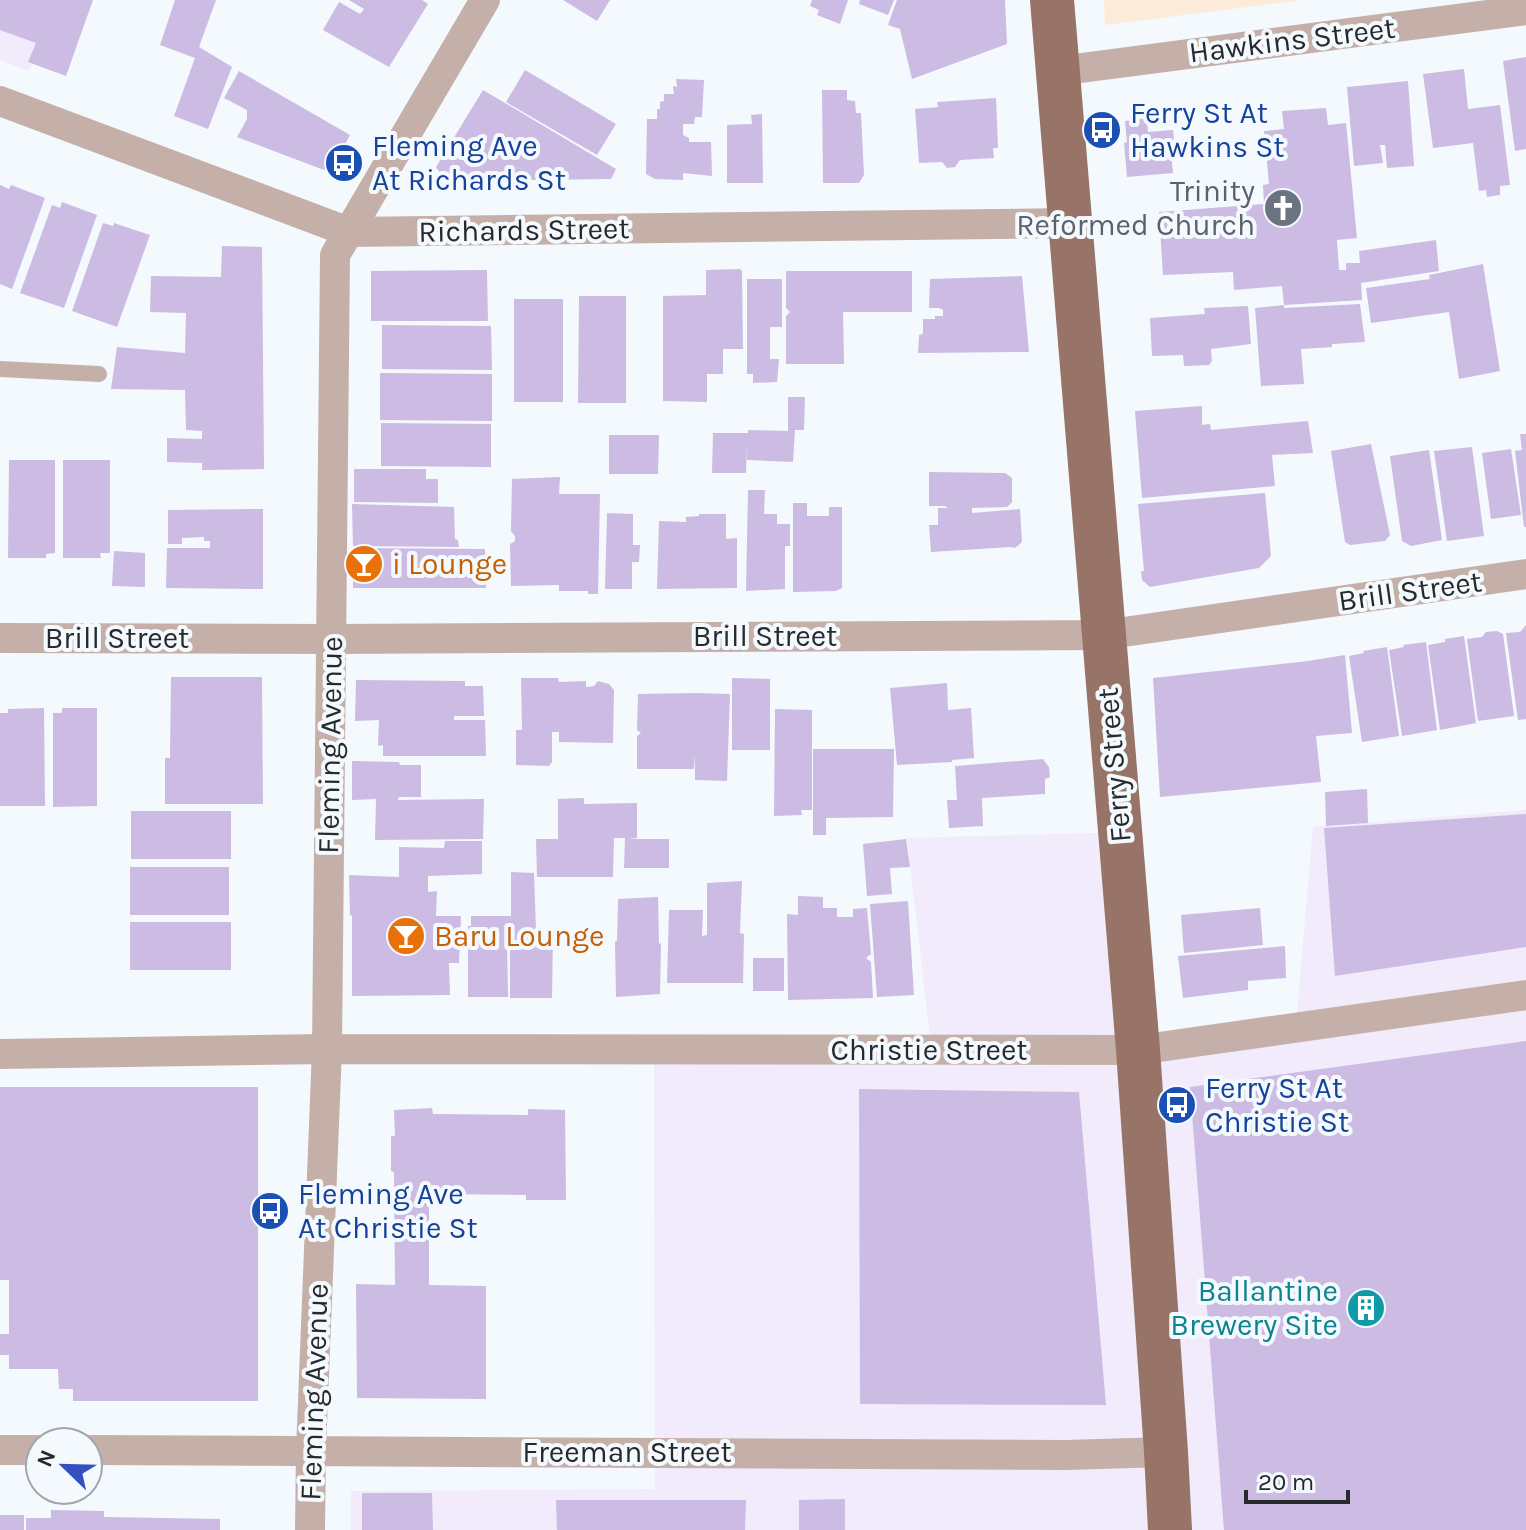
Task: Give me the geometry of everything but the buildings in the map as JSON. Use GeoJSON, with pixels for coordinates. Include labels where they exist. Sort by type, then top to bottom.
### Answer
{"type":"FeatureCollection","features":[{"type":"Feature","properties":{"kind":"main road","name":"Ferry Street"},"geometry":{"type":"LineString","coordinates":[[1052,0],[1138,1050],[1170,1530]]}},
{"type":"Feature","properties":{"kind":"street","name":"Fleming Avenue"},"geometry":{"type":"LineString","coordinates":[[310,1530],[327,1049],[335,255],[485,0]]}},
{"type":"Feature","properties":{"kind":"street","name":"Hawkins Street"},"geometry":{"type":"LineString","coordinates":[[1058,71],[1526,10]]}},
{"type":"Feature","properties":{"kind":"street","name":"Richards Street"},"geometry":{"type":"LineString","coordinates":[[0,101],[349,232],[1071,223]]}},
{"type":"Feature","properties":{"kind":"street","name":"Brill Street"},"geometry":{"type":"LineString","coordinates":[[0,638],[1103,635],[1526,574]]}},
{"type":"Feature","properties":{"kind":"street","name":"Christie Street"},"geometry":{"type":"LineString","coordinates":[[0,1054],[327,1049],[1138,1050],[1526,995]]}},
{"type":"Feature","properties":{"kind":"street"},"geometry":{"type":"LineString","coordinates":[[0,1450],[24,1450]]}},
{"type":"Feature","properties":{"kind":"street","name":"Freeman Street"},"geometry":{"type":"LineString","coordinates":[[104,1450],[1067,1455],[1166,1452]]}},
{"type":"Feature","properties":{"kind":"lane"},"geometry":{"type":"LineString","coordinates":[[0,369],[99,374]]}},
{"type":"Feature","properties":{"kind":"shaded area"},"geometry":{"type":"Polygon","coordinates":[[[0,0],[54,0],[29,71],[0,60],[0,0]]]}},
{"type":"Feature","properties":{"kind":"shaded area"},"geometry":{"type":"Polygon","coordinates":[[[1104,0],[1303,0],[1105,25],[1104,0]]]}},
{"type":"Feature","properties":{"kind":"shaded area"},"geometry":{"type":"Polygon","coordinates":[[[1526,810],[1526,1530],[351,1530],[351,1491],[655,1489],[654,1046],[930,1038],[907,838],[1130,832],[1135,1041],[1296,1024],[1313,827],[1526,810]]]}},
{"type":"Feature","properties":{"kind":"place","name":"Ferry St At Hawkins St"},"geometry":{"type":"Point","coordinates":[1102,130]}},
{"type":"Feature","properties":{"kind":"place","name":"Fleming Ave At Richards St"},"geometry":{"type":"Point","coordinates":[344,163]}},
{"type":"Feature","properties":{"kind":"place","name":"Trinity Reformed Church"},"geometry":{"type":"Point","coordinates":[1283,208]}},
{"type":"Feature","properties":{"kind":"place","name":"i Lounge"},"geometry":{"type":"Point","coordinates":[364,564]}},
{"type":"Feature","properties":{"kind":"place","name":"Baru Lounge"},"geometry":{"type":"Point","coordinates":[406,936]}},
{"type":"Feature","properties":{"kind":"place","name":"Ferry St At Christie St"},"geometry":{"type":"Point","coordinates":[1177,1105]}},
{"type":"Feature","properties":{"kind":"place","name":"Fleming Ave At Christie St"},"geometry":{"type":"Point","coordinates":[270,1211]}},
{"type":"Feature","properties":{"kind":"place","name":"Ballantine Brewery Site"},"geometry":{"type":"Point","coordinates":[1366,1308]}}]}
